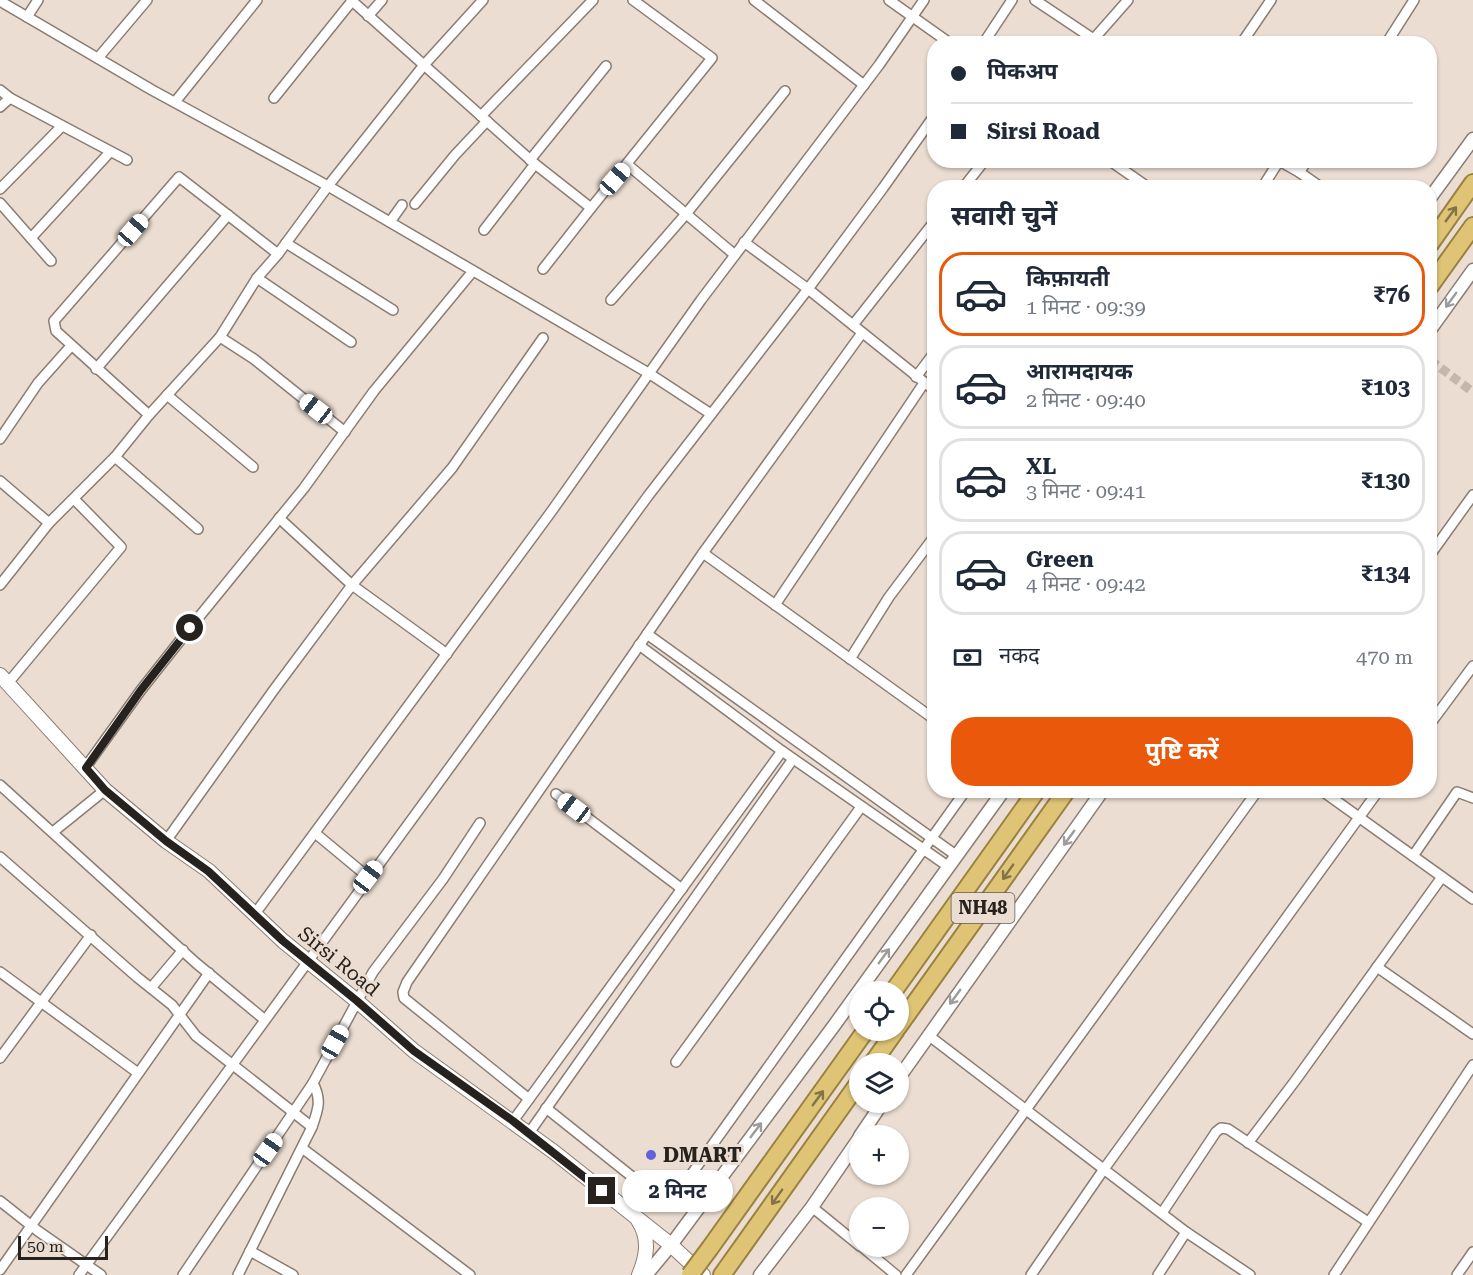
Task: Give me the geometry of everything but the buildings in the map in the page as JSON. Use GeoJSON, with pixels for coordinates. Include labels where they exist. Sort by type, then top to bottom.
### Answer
{"type":"FeatureCollection","features":[{"type":"Feature","properties":{"kind":"highway"},"geometry":{"type":"LineString","coordinates":[[1437,234],[1473,183]]}},
{"type":"Feature","properties":{"kind":"highway"},"geometry":{"type":"LineString","coordinates":[[1437,276],[1473,226]]}},
{"type":"Feature","properties":{"kind":"highway","name":"NH48"},"geometry":{"type":"LineString","coordinates":[[902,981],[1031,798]]}},
{"type":"Feature","properties":{"kind":"highway","name":"NH48"},"geometry":{"type":"LineString","coordinates":[[909,1012],[1061,798]]}},
{"type":"Feature","properties":{"kind":"highway"},"geometry":{"type":"LineString","coordinates":[[690,1275],[858,1041]]}},
{"type":"Feature","properties":{"kind":"highway"},"geometry":{"type":"LineString","coordinates":[[726,1269],[849,1096]]}},
{"type":"Feature","properties":{"kind":"main road","name":"Sirsi Road"},"geometry":{"type":"LineString","coordinates":[[4,679],[105,790],[166,841],[208,871],[254,915],[414,1051],[529,1133],[671,1245],[703,1275]]}},
{"type":"Feature","properties":{"kind":"main road"},"geometry":{"type":"LineString","coordinates":[[635,1216],[646,1239],[646,1252],[639,1275]]}},
{"type":"Feature","properties":{"kind":"street"},"geometry":{"type":"LineString","coordinates":[[27,17],[38,0]]}},
{"type":"Feature","properties":{"kind":"street"},"geometry":{"type":"LineString","coordinates":[[98,58],[147,0]]}},
{"type":"Feature","properties":{"kind":"street"},"geometry":{"type":"LineString","coordinates":[[175,102],[257,0]]}},
{"type":"Feature","properties":{"kind":"street"},"geometry":{"type":"LineString","coordinates":[[368,16],[382,0]]}},
{"type":"Feature","properties":{"kind":"street"},"geometry":{"type":"LineString","coordinates":[[0,585],[49,524],[115,457],[149,414],[220,337],[257,278],[278,254],[328,186],[424,65],[483,0]]}},
{"type":"Feature","properties":{"kind":"street"},"geometry":{"type":"LineString","coordinates":[[415,204],[484,119],[593,0]]}},
{"type":"Feature","properties":{"kind":"street"},"geometry":{"type":"LineString","coordinates":[[543,269],[712,58],[633,0]]}},
{"type":"Feature","properties":{"kind":"street"},"geometry":{"type":"LineString","coordinates":[[754,0],[768,4],[864,85]]}},
{"type":"Feature","properties":{"kind":"street"},"geometry":{"type":"LineString","coordinates":[[889,0],[940,36]]}},
{"type":"Feature","properties":{"kind":"street"},"geometry":{"type":"LineString","coordinates":[[254,915],[447,654],[650,374],[700,300],[864,85],[924,0]]}},
{"type":"Feature","properties":{"kind":"street"},"geometry":{"type":"LineString","coordinates":[[988,36],[1012,0]]}},
{"type":"Feature","properties":{"kind":"street"},"geometry":{"type":"LineString","coordinates":[[1035,0],[1086,36]]}},
{"type":"Feature","properties":{"kind":"street"},"geometry":{"type":"LineString","coordinates":[[1099,36],[1128,0]]}},
{"type":"Feature","properties":{"kind":"street"},"geometry":{"type":"LineString","coordinates":[[1246,36],[1270,0]]}},
{"type":"Feature","properties":{"kind":"street"},"geometry":{"type":"LineString","coordinates":[[1391,36],[1414,0]]}},
{"type":"Feature","properties":{"kind":"street"},"geometry":{"type":"LineString","coordinates":[[0,1],[390,222],[650,374],[711,414]]}},
{"type":"Feature","properties":{"kind":"street"},"geometry":{"type":"LineString","coordinates":[[274,98],[351,1],[533,162],[591,208]]}},
{"type":"Feature","properties":{"kind":"street"},"geometry":{"type":"LineString","coordinates":[[484,230],[606,66]]}},
{"type":"Feature","properties":{"kind":"street"},"geometry":{"type":"LineString","coordinates":[[0,90],[10,98],[127,160]]}},
{"type":"Feature","properties":{"kind":"street"},"geometry":{"type":"LineString","coordinates":[[611,300],[686,214],[785,91]]}},
{"type":"Feature","properties":{"kind":"street"},"geometry":{"type":"LineString","coordinates":[[0,107],[10,98]]}},
{"type":"Feature","properties":{"kind":"street"},"geometry":{"type":"LineString","coordinates":[[0,189],[62,126]]}},
{"type":"Feature","properties":{"kind":"street"},"geometry":{"type":"LineString","coordinates":[[79,1275],[648,496],[884,189],[927,126]]}},
{"type":"Feature","properties":{"kind":"street"},"geometry":{"type":"LineString","coordinates":[[1437,188],[1473,139]]}},
{"type":"Feature","properties":{"kind":"street"},"geometry":{"type":"LineString","coordinates":[[31,237],[110,152]]}},
{"type":"Feature","properties":{"kind":"street"},"geometry":{"type":"LineString","coordinates":[[628,165],[735,255]]}},
{"type":"Feature","properties":{"kind":"street"},"geometry":{"type":"LineString","coordinates":[[969,180],[979,168]]}},
{"type":"Feature","properties":{"kind":"street"},"geometry":{"type":"LineString","coordinates":[[1120,168],[1138,180]]}},
{"type":"Feature","properties":{"kind":"street"},"geometry":{"type":"LineString","coordinates":[[1292,168],[1310,180]]}},
{"type":"Feature","properties":{"kind":"street"},"geometry":{"type":"LineString","coordinates":[[1299,172],[1302,168]]}},
{"type":"Feature","properties":{"kind":"street"},"geometry":{"type":"LineString","coordinates":[[149,414],[71,346],[56,331],[54,321],[180,177],[278,254]]}},
{"type":"Feature","properties":{"kind":"street"},"geometry":{"type":"LineString","coordinates":[[0,203],[51,261]]}},
{"type":"Feature","properties":{"kind":"street"},"geometry":{"type":"LineString","coordinates":[[390,222],[402,205]]}},
{"type":"Feature","properties":{"kind":"street"},"geometry":{"type":"LineString","coordinates":[[96,369],[228,215]]}},
{"type":"Feature","properties":{"kind":"street"},"geometry":{"type":"LineString","coordinates":[[853,325],[927,231]]}},
{"type":"Feature","properties":{"kind":"street"},"geometry":{"type":"LineString","coordinates":[[744,242],[808,289],[927,385]]}},
{"type":"Feature","properties":{"kind":"street"},"geometry":{"type":"LineString","coordinates":[[286,243],[393,310]]}},
{"type":"Feature","properties":{"kind":"street"},"geometry":{"type":"LineString","coordinates":[[1437,320],[1473,270]]}},
{"type":"Feature","properties":{"kind":"street"},"geometry":{"type":"LineString","coordinates":[[86,768],[141,690],[279,518],[374,391],[474,271]]}},
{"type":"Feature","properties":{"kind":"street"},"geometry":{"type":"LineString","coordinates":[[257,278],[351,342]]}},
{"type":"Feature","properties":{"kind":"street"},"geometry":{"type":"LineString","coordinates":[[530,1099],[404,998],[403,992],[407,982],[703,553],[862,333]]}},
{"type":"Feature","properties":{"kind":"street"},"geometry":{"type":"LineString","coordinates":[[220,337],[254,359],[345,432]]}},
{"type":"Feature","properties":{"kind":"street"},"geometry":{"type":"LineString","coordinates":[[166,841],[352,585],[452,468],[543,338]]}},
{"type":"Feature","properties":{"kind":"street"},"geometry":{"type":"LineString","coordinates":[[0,439],[38,383],[71,346]]}},
{"type":"Feature","properties":{"kind":"street"},"geometry":{"type":"LineString","coordinates":[[916,376],[927,362]]}},
{"type":"Feature","properties":{"kind":"street"},"geometry":{"type":"LineString","coordinates":[[775,606],[924,383]]}},
{"type":"Feature","properties":{"kind":"street"},"geometry":{"type":"LineString","coordinates":[[167,395],[253,467]]}},
{"type":"Feature","properties":{"kind":"street"},"geometry":{"type":"LineString","coordinates":[[115,457],[198,529]]}},
{"type":"Feature","properties":{"kind":"street"},"geometry":{"type":"LineString","coordinates":[[0,482],[49,524]]}},
{"type":"Feature","properties":{"kind":"street"},"geometry":{"type":"LineString","coordinates":[[1437,545],[1473,495]]}},
{"type":"Feature","properties":{"kind":"street"},"geometry":{"type":"LineString","coordinates":[[4,679],[122,547],[74,499]]}},
{"type":"Feature","properties":{"kind":"street"},"geometry":{"type":"LineString","coordinates":[[279,518],[352,585],[447,654]]}},
{"type":"Feature","properties":{"kind":"street"},"geometry":{"type":"LineString","coordinates":[[850,659],[889,597],[927,546]]}},
{"type":"Feature","properties":{"kind":"street"},"geometry":{"type":"LineString","coordinates":[[703,553],[927,712]]}},
{"type":"Feature","properties":{"kind":"street"},"geometry":{"type":"LineString","coordinates":[[647,634],[957,856]]}},
{"type":"Feature","properties":{"kind":"street"},"geometry":{"type":"LineString","coordinates":[[639,645],[793,759],[949,867]]}},
{"type":"Feature","properties":{"kind":"street"},"geometry":{"type":"LineString","coordinates":[[1437,715],[1473,666]]}},
{"type":"Feature","properties":{"kind":"street"},"geometry":{"type":"LineString","coordinates":[[513,1121],[782,751]]}},
{"type":"Feature","properties":{"kind":"street"},"geometry":{"type":"LineString","coordinates":[[529,1133],[793,759]]}},
{"type":"Feature","properties":{"kind":"street"},"geometry":{"type":"LineString","coordinates":[[0,785],[183,950],[265,1020]]}},
{"type":"Feature","properties":{"kind":"street"},"geometry":{"type":"LineString","coordinates":[[53,832],[105,790]]}},
{"type":"Feature","properties":{"kind":"street"},"geometry":{"type":"LineString","coordinates":[[1413,856],[1457,792],[1473,798]]}},
{"type":"Feature","properties":{"kind":"street"},"geometry":{"type":"LineString","coordinates":[[556,794],[682,889]]}},
{"type":"Feature","properties":{"kind":"street"},"geometry":{"type":"LineString","coordinates":[[546,1108],[660,1199],[673,1200],[960,798]]}},
{"type":"Feature","properties":{"kind":"street"},"geometry":{"type":"LineString","coordinates":[[646,1275],[671,1245],[998,798]]}},
{"type":"Feature","properties":{"kind":"street"},"geometry":{"type":"LineString","coordinates":[[909,1063],[1097,798]]}},
{"type":"Feature","properties":{"kind":"street"},"geometry":{"type":"LineString","coordinates":[[906,1275],[1252,798]]}},
{"type":"Feature","properties":{"kind":"street"},"geometry":{"type":"LineString","coordinates":[[1332,798],[1473,899]]}},
{"type":"Feature","properties":{"kind":"street"},"geometry":{"type":"LineString","coordinates":[[1031,1275],[1104,1169],[1373,798]]}},
{"type":"Feature","properties":{"kind":"street"},"geometry":{"type":"LineString","coordinates":[[676,1062],[861,807]]}},
{"type":"Feature","properties":{"kind":"street"},"geometry":{"type":"LineString","coordinates":[[183,1275],[293,1114],[373,972],[443,879],[480,823]]}},
{"type":"Feature","properties":{"kind":"street"},"geometry":{"type":"LineString","coordinates":[[315,833],[368,877]]}},
{"type":"Feature","properties":{"kind":"street"},"geometry":{"type":"LineString","coordinates":[[0,857],[172,1005],[196,1036],[312,1127]]}},
{"type":"Feature","properties":{"kind":"street"},"geometry":{"type":"LineString","coordinates":[[1248,1143],[1442,877]]}},
{"type":"Feature","properties":{"kind":"street"},"geometry":{"type":"LineString","coordinates":[[0,1058],[91,935]]}},
{"type":"Feature","properties":{"kind":"street"},"geometry":{"type":"LineString","coordinates":[[151,988],[183,950]]}},
{"type":"Feature","properties":{"kind":"street"},"geometry":{"type":"LineString","coordinates":[[1377,967],[1473,1034]]}},
{"type":"Feature","properties":{"kind":"street"},"geometry":{"type":"LineString","coordinates":[[0,972],[138,1073]]}},
{"type":"Feature","properties":{"kind":"street"},"geometry":{"type":"LineString","coordinates":[[0,1270],[209,973]]}},
{"type":"Feature","properties":{"kind":"street"},"geometry":{"type":"LineString","coordinates":[[928,1035],[1186,1232],[1250,1275]]}},
{"type":"Feature","properties":{"kind":"street"},"geometry":{"type":"LineString","coordinates":[[1334,1275],[1473,1065]]}},
{"type":"Feature","properties":{"kind":"street"},"geometry":{"type":"LineString","coordinates":[[238,1275],[312,1127],[320,1106],[318,1092],[312,1083]]}},
{"type":"Feature","properties":{"kind":"street"},"geometry":{"type":"LineString","coordinates":[[1162,1213],[1216,1132],[1221,1128],[1228,1129],[1368,1222]]}},
{"type":"Feature","properties":{"kind":"street"},"geometry":{"type":"LineString","coordinates":[[302,1148],[470,1275]]}},
{"type":"Feature","properties":{"kind":"street"},"geometry":{"type":"LineString","coordinates":[[760,1275],[812,1207],[849,1152]]}},
{"type":"Feature","properties":{"kind":"street"},"geometry":{"type":"LineString","coordinates":[[0,1201],[101,1275]]}},
{"type":"Feature","properties":{"kind":"street"},"geometry":{"type":"LineString","coordinates":[[812,1207],[849,1237]]}},
{"type":"Feature","properties":{"kind":"street"},"geometry":{"type":"LineString","coordinates":[[1158,1275],[1186,1232]]}},
{"type":"Feature","properties":{"kind":"street"},"geometry":{"type":"LineString","coordinates":[[250,1251],[293,1275]]}},
{"type":"Feature","properties":{"kind":"street"},"geometry":{"type":"LineString","coordinates":[[1457,1275],[1473,1252]]}},
{"type":"Feature","properties":{"kind":"street"},"geometry":{"type":"LineString","coordinates":[[874,1257],[896,1275]]}},
{"type":"Feature","properties":{"kind":"tunnel"},"geometry":{"type":"LineString","coordinates":[[1437,365],[1473,392]]}},
{"type":"Feature","properties":{"kind":"place","name":"DMART"},"geometry":{"type":"Point","coordinates":[651,1155]}},
{"type":"Feature","properties":{"kind":"route"},"geometry":{"type":"LineString","coordinates":[[190,628],[141,690],[86,768],[105,790],[166,841],[208,871],[283,941],[414,1051],[513,1121],[602,1191]]}}]}
